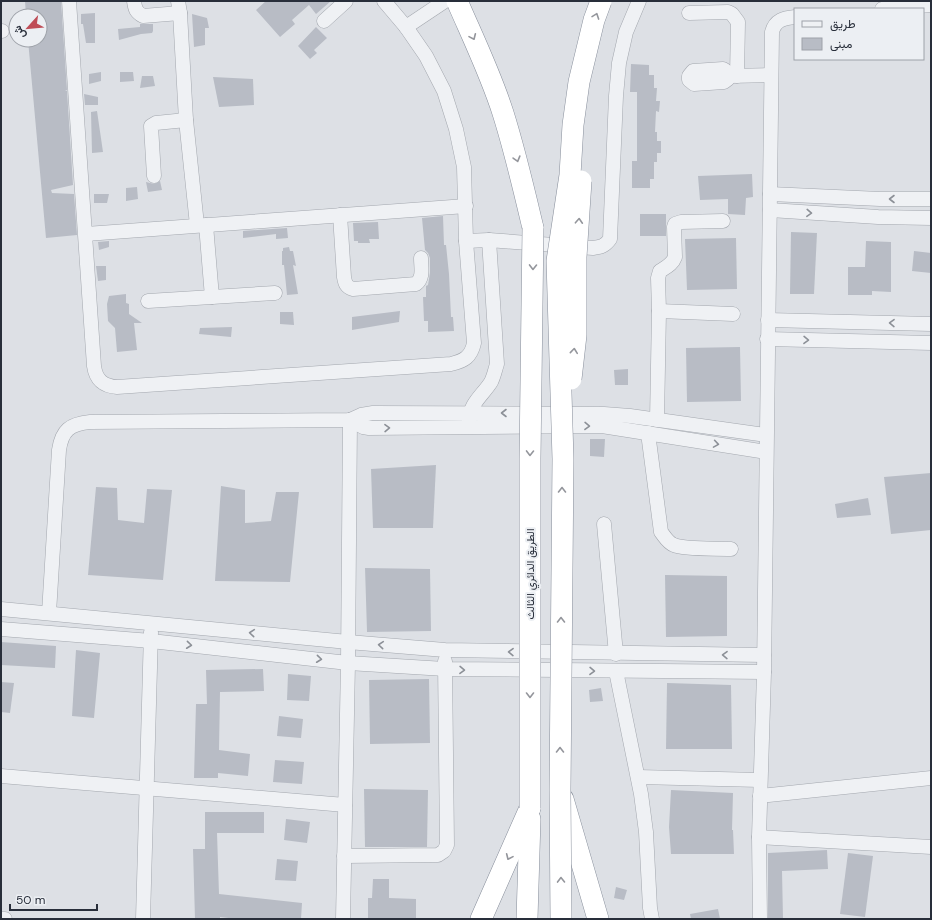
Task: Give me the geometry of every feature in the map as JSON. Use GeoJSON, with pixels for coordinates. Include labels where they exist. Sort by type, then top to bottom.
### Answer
{"type":"FeatureCollection","features":[{"type":"Feature","properties":{"kind":"highway","name":"الطريق الدائري الثالث"},"geometry":{"type":"LineString","coordinates":[[457,1],[478,47],[503,112],[519,166],[533,228],[530,459],[530,808],[527,919]]}},
{"type":"Feature","properties":{"kind":"highway"},"geometry":{"type":"LineString","coordinates":[[561,919],[560,790],[563,459],[557,261],[570,174],[573,125],[580,82],[594,20],[601,1]]}},
{"type":"Feature","properties":{"kind":"highway"},"geometry":{"type":"LineString","coordinates":[[563,459],[576,335],[576,257],[586,105],[590,82],[604,32],[616,1]]}},
{"type":"Feature","properties":{"kind":"highway"},"geometry":{"type":"LineString","coordinates":[[560,790],[598,919]]}},
{"type":"Feature","properties":{"kind":"highway"},"geometry":{"type":"LineString","coordinates":[[481,919],[530,808]]}},
{"type":"Feature","properties":{"kind":"street"},"geometry":{"type":"LineString","coordinates":[[69,1],[95,373],[103,384],[110,387],[443,365],[463,361],[468,356],[474,344],[466,241],[464,167],[456,128],[440,84],[426,56],[406,27],[384,1]]}},
{"type":"Feature","properties":{"kind":"street"},"geometry":{"type":"LineString","coordinates":[[134,1],[136,9],[139,14],[143,16],[179,7],[186,120],[212,297]]}},
{"type":"Feature","properties":{"kind":"street"},"geometry":{"type":"LineString","coordinates":[[324,21],[346,1]]}},
{"type":"Feature","properties":{"kind":"street"},"geometry":{"type":"LineString","coordinates":[[406,27],[445,1]]}},
{"type":"Feature","properties":{"kind":"street"},"geometry":{"type":"LineString","coordinates":[[466,241],[489,240],[593,248],[599,248],[606,245],[610,239],[616,96],[619,64],[626,32],[639,1]]}},
{"type":"Feature","properties":{"kind":"street"},"geometry":{"type":"LineString","coordinates":[[894,8],[931,5]]}},
{"type":"Feature","properties":{"kind":"street"},"geometry":{"type":"LineString","coordinates":[[689,13],[728,12],[736,18],[738,22],[733,76],[771,75]]}},
{"type":"Feature","properties":{"kind":"street"},"geometry":{"type":"LineString","coordinates":[[760,919],[759,837],[764,672],[772,32],[773,26],[782,19],[794,17]]}},
{"type":"Feature","properties":{"kind":"street"},"geometry":{"type":"LineString","coordinates":[[154,176],[151,126],[156,123],[186,120]]}},
{"type":"Feature","properties":{"kind":"street"},"geometry":{"type":"LineString","coordinates":[[770,194],[880,199],[931,199]]}},
{"type":"Feature","properties":{"kind":"street"},"geometry":{"type":"LineString","coordinates":[[86,234],[466,206]]}},
{"type":"Feature","properties":{"kind":"street"},"geometry":{"type":"LineString","coordinates":[[770,210],[878,217],[931,218]]}},
{"type":"Feature","properties":{"kind":"street"},"geometry":{"type":"LineString","coordinates":[[340,215],[344,276],[346,285],[350,288],[416,284],[422,276],[420,258]]}},
{"type":"Feature","properties":{"kind":"street"},"geometry":{"type":"LineString","coordinates":[[657,420],[659,311],[658,274],[674,261],[673,230],[675,224],[681,222],[723,221]]}},
{"type":"Feature","properties":{"kind":"street"},"geometry":{"type":"LineString","coordinates":[[469,420],[475,401],[490,382],[495,373],[497,364],[489,240]]}},
{"type":"Feature","properties":{"kind":"street"},"geometry":{"type":"LineString","coordinates":[[148,301],[275,293]]}},
{"type":"Feature","properties":{"kind":"street"},"geometry":{"type":"LineString","coordinates":[[659,311],[733,314]]}},
{"type":"Feature","properties":{"kind":"street"},"geometry":{"type":"LineString","coordinates":[[768,320],[931,324]]}},
{"type":"Feature","properties":{"kind":"street"},"geometry":{"type":"LineString","coordinates":[[767,339],[931,343]]}},
{"type":"Feature","properties":{"kind":"street"},"geometry":{"type":"LineString","coordinates":[[49,613],[58,450],[61,438],[68,429],[78,423],[350,420],[366,414],[602,426],[766,452]]}},
{"type":"Feature","properties":{"kind":"street"},"geometry":{"type":"LineString","coordinates":[[469,420],[604,414],[766,435]]}},
{"type":"Feature","properties":{"kind":"street"},"geometry":{"type":"LineString","coordinates":[[343,919],[348,663],[350,420]]}},
{"type":"Feature","properties":{"kind":"street"},"geometry":{"type":"LineString","coordinates":[[648,433],[661,532],[666,540],[673,545],[682,547],[730,549]]}},
{"type":"Feature","properties":{"kind":"street"},"geometry":{"type":"LineString","coordinates":[[604,524],[616,654]]}},
{"type":"Feature","properties":{"kind":"street"},"geometry":{"type":"LineString","coordinates":[[1,609],[445,650],[616,654],[764,655]]}},
{"type":"Feature","properties":{"kind":"street"},"geometry":{"type":"LineString","coordinates":[[142,919],[152,624]]}},
{"type":"Feature","properties":{"kind":"street"},"geometry":{"type":"LineString","coordinates":[[1,629],[151,641],[348,663],[445,669],[764,672]]}},
{"type":"Feature","properties":{"kind":"street"},"geometry":{"type":"LineString","coordinates":[[344,856],[438,855],[448,846],[445,650]]}},
{"type":"Feature","properties":{"kind":"street"},"geometry":{"type":"LineString","coordinates":[[616,671],[638,777],[645,825],[652,919]]}},
{"type":"Feature","properties":{"kind":"street"},"geometry":{"type":"LineString","coordinates":[[1,776],[345,805]]}},
{"type":"Feature","properties":{"kind":"street"},"geometry":{"type":"LineString","coordinates":[[638,777],[760,780]]}},
{"type":"Feature","properties":{"kind":"street"},"geometry":{"type":"LineString","coordinates":[[760,796],[931,778]]}},
{"type":"Feature","properties":{"kind":"street"},"geometry":{"type":"LineString","coordinates":[[759,837],[931,847]]}},
{"type":"Feature","properties":{"kind":"building"},"geometry":{"type":"Polygon","coordinates":[[[25,1],[61,1],[67,90],[65,91],[67,91],[73,185],[51,190],[52,193],[74,194],[77,235],[46,238],[29,48],[48,48],[48,8],[25,8],[25,1]]]}},
{"type":"Feature","properties":{"kind":"building"},"geometry":{"type":"Polygon","coordinates":[[[266,1],[331,1],[316,14],[309,5],[292,20],[295,24],[280,37],[256,10],[266,1]]]}},
{"type":"Feature","properties":{"kind":"building"},"geometry":{"type":"Polygon","coordinates":[[[95,13],[95,43],[86,43],[83,24],[81,24],[81,14],[95,13]]]}},
{"type":"Feature","properties":{"kind":"building"},"geometry":{"type":"Polygon","coordinates":[[[192,14],[207,18],[209,28],[205,28],[205,45],[194,47],[192,14]]]}},
{"type":"Feature","properties":{"kind":"building"},"geometry":{"type":"Polygon","coordinates":[[[140,24],[153,24],[152,33],[141,34],[119,40],[118,29],[140,27],[140,24]]]}},
{"type":"Feature","properties":{"kind":"building"},"geometry":{"type":"Polygon","coordinates":[[[316,27],[327,38],[314,50],[317,53],[310,59],[298,46],[316,27]]]}},
{"type":"Feature","properties":{"kind":"building"},"geometry":{"type":"Polygon","coordinates":[[[631,64],[649,65],[649,75],[654,75],[654,88],[657,88],[656,101],[660,101],[659,112],[656,111],[655,132],[657,132],[657,141],[661,141],[661,153],[657,153],[657,162],[654,162],[654,179],[650,179],[650,188],[632,188],[632,161],[637,161],[637,92],[630,92],[631,64]]]}},
{"type":"Feature","properties":{"kind":"building"},"geometry":{"type":"Polygon","coordinates":[[[101,72],[101,81],[89,84],[89,74],[101,72]]]}},
{"type":"Feature","properties":{"kind":"building"},"geometry":{"type":"Polygon","coordinates":[[[120,72],[133,72],[134,81],[120,82],[120,72]]]}},
{"type":"Feature","properties":{"kind":"building"},"geometry":{"type":"Polygon","coordinates":[[[142,76],[153,76],[155,86],[140,88],[142,76]]]}},
{"type":"Feature","properties":{"kind":"building"},"geometry":{"type":"Polygon","coordinates":[[[213,77],[253,79],[254,105],[219,107],[213,77]]]}},
{"type":"Feature","properties":{"kind":"building"},"geometry":{"type":"Polygon","coordinates":[[[84,94],[98,97],[98,105],[85,105],[84,94]]]}},
{"type":"Feature","properties":{"kind":"building"},"geometry":{"type":"Polygon","coordinates":[[[97,111],[103,152],[92,153],[91,112],[97,111]]]}},
{"type":"Feature","properties":{"kind":"building"},"geometry":{"type":"Polygon","coordinates":[[[752,174],[753,197],[746,198],[745,215],[728,214],[728,199],[700,200],[698,176],[752,174]]]}},
{"type":"Feature","properties":{"kind":"building"},"geometry":{"type":"Polygon","coordinates":[[[160,181],[162,190],[148,192],[146,182],[154,184],[160,181]]]}},
{"type":"Feature","properties":{"kind":"building"},"geometry":{"type":"Polygon","coordinates":[[[137,187],[138,199],[126,201],[126,188],[137,187]]]}},
{"type":"Feature","properties":{"kind":"building"},"geometry":{"type":"Polygon","coordinates":[[[94,194],[109,194],[107,203],[94,203],[94,194]]]}},
{"type":"Feature","properties":{"kind":"building"},"geometry":{"type":"Polygon","coordinates":[[[640,214],[666,214],[666,236],[640,236],[640,214]]]}},
{"type":"Feature","properties":{"kind":"building"},"geometry":{"type":"Polygon","coordinates":[[[443,216],[444,245],[446,245],[451,317],[453,317],[454,331],[428,332],[428,321],[424,321],[423,297],[426,297],[426,286],[428,285],[430,273],[430,258],[425,250],[422,218],[443,216]]]}},
{"type":"Feature","properties":{"kind":"building"},"geometry":{"type":"Polygon","coordinates":[[[378,222],[379,239],[369,239],[370,243],[358,243],[358,241],[354,241],[353,223],[378,222]]]}},
{"type":"Feature","properties":{"kind":"building"},"geometry":{"type":"Polygon","coordinates":[[[287,228],[288,238],[276,239],[276,234],[243,238],[243,231],[287,228]]]}},
{"type":"Feature","properties":{"kind":"building"},"geometry":{"type":"Polygon","coordinates":[[[791,232],[817,233],[814,294],[790,294],[791,232]]]}},
{"type":"Feature","properties":{"kind":"building"},"geometry":{"type":"Polygon","coordinates":[[[736,238],[737,289],[687,290],[685,239],[736,238]]]}},
{"type":"Feature","properties":{"kind":"building"},"geometry":{"type":"Polygon","coordinates":[[[109,241],[109,247],[99,250],[98,242],[109,241]]]}},
{"type":"Feature","properties":{"kind":"building"},"geometry":{"type":"Polygon","coordinates":[[[866,241],[891,242],[891,292],[872,291],[872,295],[848,295],[848,267],[865,267],[866,241]]]}},
{"type":"Feature","properties":{"kind":"building"},"geometry":{"type":"Polygon","coordinates":[[[289,247],[290,251],[293,251],[296,266],[293,265],[298,294],[287,295],[284,265],[282,265],[282,251],[283,248],[289,247]]]}},
{"type":"Feature","properties":{"kind":"building"},"geometry":{"type":"Polygon","coordinates":[[[914,251],[931,253],[931,273],[912,271],[914,251]]]}},
{"type":"Feature","properties":{"kind":"building"},"geometry":{"type":"Polygon","coordinates":[[[96,266],[106,266],[106,280],[98,281],[96,266]]]}},
{"type":"Feature","properties":{"kind":"building"},"geometry":{"type":"Polygon","coordinates":[[[126,294],[126,303],[129,304],[129,314],[142,323],[134,323],[137,350],[117,352],[115,328],[108,321],[107,304],[109,296],[126,294]]]}},
{"type":"Feature","properties":{"kind":"building"},"geometry":{"type":"Polygon","coordinates":[[[400,311],[399,322],[352,330],[352,317],[400,311]]]}},
{"type":"Feature","properties":{"kind":"building"},"geometry":{"type":"Polygon","coordinates":[[[280,312],[293,312],[294,325],[280,324],[280,312]]]}},
{"type":"Feature","properties":{"kind":"building"},"geometry":{"type":"Polygon","coordinates":[[[232,327],[231,337],[199,334],[200,328],[232,327]]]}},
{"type":"Feature","properties":{"kind":"building"},"geometry":{"type":"Polygon","coordinates":[[[740,347],[741,401],[687,402],[686,348],[740,347]]]}},
{"type":"Feature","properties":{"kind":"building"},"geometry":{"type":"Polygon","coordinates":[[[628,369],[628,385],[615,385],[614,370],[628,369]]]}},
{"type":"Feature","properties":{"kind":"building"},"geometry":{"type":"Polygon","coordinates":[[[590,439],[605,439],[604,457],[590,456],[590,439]]]}},
{"type":"Feature","properties":{"kind":"building"},"geometry":{"type":"Polygon","coordinates":[[[436,465],[433,528],[373,528],[371,469],[436,465]]]}},
{"type":"Feature","properties":{"kind":"building"},"geometry":{"type":"Polygon","coordinates":[[[931,473],[931,530],[891,534],[884,477],[931,473]]]}},
{"type":"Feature","properties":{"kind":"building"},"geometry":{"type":"Polygon","coordinates":[[[221,486],[245,490],[245,523],[271,521],[276,492],[299,492],[290,582],[215,581],[221,486]]]}},
{"type":"Feature","properties":{"kind":"building"},"geometry":{"type":"Polygon","coordinates":[[[96,487],[117,488],[118,520],[144,523],[147,489],[172,490],[163,580],[88,575],[96,487]]]}},
{"type":"Feature","properties":{"kind":"building"},"geometry":{"type":"Polygon","coordinates":[[[868,498],[871,515],[837,518],[835,504],[868,498]]]}},
{"type":"Feature","properties":{"kind":"building"},"geometry":{"type":"Polygon","coordinates":[[[365,568],[430,569],[431,631],[367,632],[365,568]]]}},
{"type":"Feature","properties":{"kind":"building"},"geometry":{"type":"Polygon","coordinates":[[[665,575],[727,576],[727,636],[666,637],[665,575]]]}},
{"type":"Feature","properties":{"kind":"building"},"geometry":{"type":"Polygon","coordinates":[[[1,642],[56,646],[55,668],[1,665],[1,642]]]}},
{"type":"Feature","properties":{"kind":"building"},"geometry":{"type":"Polygon","coordinates":[[[76,650],[100,653],[94,718],[72,716],[76,650]]]}},
{"type":"Feature","properties":{"kind":"building"},"geometry":{"type":"Polygon","coordinates":[[[263,669],[264,691],[220,692],[219,750],[250,754],[248,776],[218,773],[218,778],[194,778],[196,704],[207,704],[206,670],[263,669]]]}},
{"type":"Feature","properties":{"kind":"building"},"geometry":{"type":"Polygon","coordinates":[[[288,674],[311,676],[309,701],[287,700],[288,674]]]}},
{"type":"Feature","properties":{"kind":"building"},"geometry":{"type":"Polygon","coordinates":[[[429,679],[430,743],[370,744],[369,680],[429,679]]]}},
{"type":"Feature","properties":{"kind":"building"},"geometry":{"type":"Polygon","coordinates":[[[1,682],[14,683],[10,713],[1,712],[1,682]]]}},
{"type":"Feature","properties":{"kind":"building"},"geometry":{"type":"Polygon","coordinates":[[[667,683],[731,685],[732,749],[666,749],[667,683]]]}},
{"type":"Feature","properties":{"kind":"building"},"geometry":{"type":"Polygon","coordinates":[[[601,688],[603,701],[590,702],[589,690],[601,688]]]}},
{"type":"Feature","properties":{"kind":"building"},"geometry":{"type":"Polygon","coordinates":[[[279,716],[303,719],[301,738],[277,736],[279,716]]]}},
{"type":"Feature","properties":{"kind":"building"},"geometry":{"type":"Polygon","coordinates":[[[275,760],[304,762],[302,784],[273,782],[275,760]]]}},
{"type":"Feature","properties":{"kind":"building"},"geometry":{"type":"Polygon","coordinates":[[[364,789],[428,790],[427,847],[365,847],[364,789]]]}},
{"type":"Feature","properties":{"kind":"building"},"geometry":{"type":"Polygon","coordinates":[[[671,790],[733,793],[732,830],[734,854],[671,854],[669,827],[671,790]]]}},
{"type":"Feature","properties":{"kind":"building"},"geometry":{"type":"Polygon","coordinates":[[[205,812],[264,812],[264,833],[217,833],[219,894],[302,903],[301,919],[237,919],[220,917],[220,919],[195,919],[193,849],[205,849],[205,812]]]}},
{"type":"Feature","properties":{"kind":"building"},"geometry":{"type":"Polygon","coordinates":[[[286,819],[310,822],[307,843],[284,840],[286,819]]]}},
{"type":"Feature","properties":{"kind":"building"},"geometry":{"type":"Polygon","coordinates":[[[827,850],[828,869],[782,871],[783,919],[768,919],[768,853],[827,850]]]}},
{"type":"Feature","properties":{"kind":"building"},"geometry":{"type":"Polygon","coordinates":[[[848,853],[873,856],[865,917],[840,914],[848,853]]]}},
{"type":"Feature","properties":{"kind":"building"},"geometry":{"type":"Polygon","coordinates":[[[277,859],[298,861],[296,881],[275,880],[277,859]]]}},
{"type":"Feature","properties":{"kind":"building"},"geometry":{"type":"Polygon","coordinates":[[[373,879],[389,879],[389,898],[416,899],[416,919],[368,919],[368,898],[372,898],[373,879]]]}},
{"type":"Feature","properties":{"kind":"building"},"geometry":{"type":"Polygon","coordinates":[[[616,887],[627,890],[624,900],[614,898],[616,887]]]}},
{"type":"Feature","properties":{"kind":"building"},"geometry":{"type":"Polygon","coordinates":[[[718,909],[720,919],[691,919],[690,914],[718,909]]]}}]}
